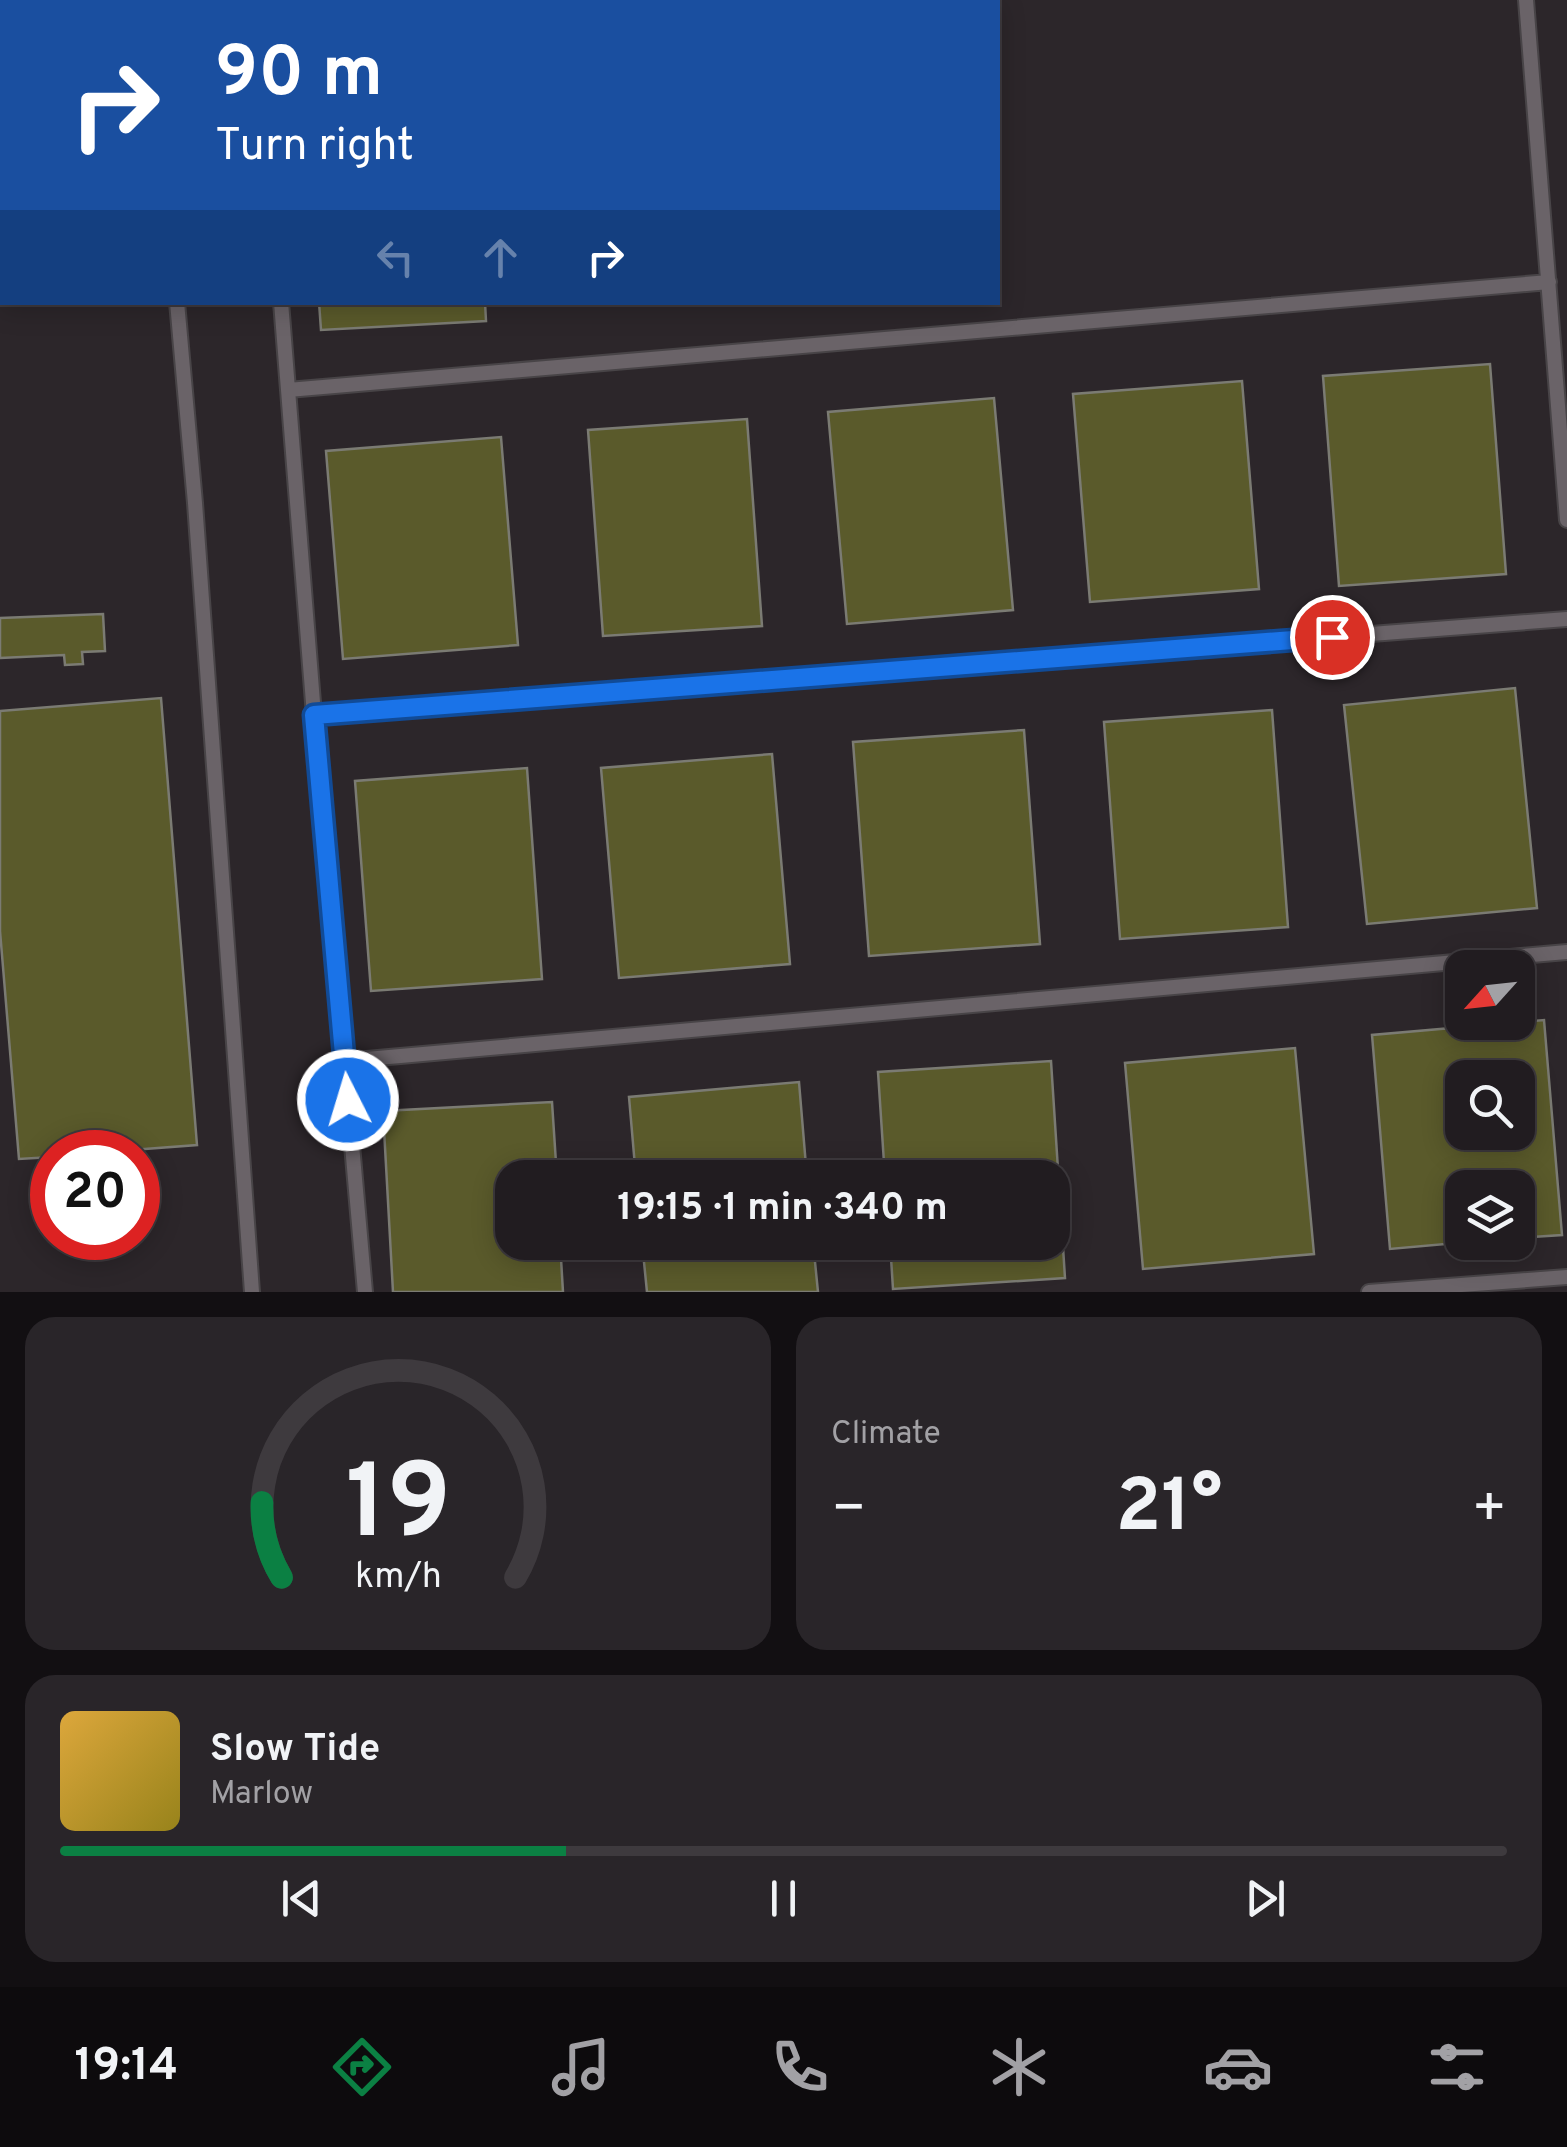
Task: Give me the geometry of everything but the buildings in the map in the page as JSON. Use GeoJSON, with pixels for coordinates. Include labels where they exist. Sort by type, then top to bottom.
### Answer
{"type":"FeatureCollection","features":[{"type":"Feature","properties":{"kind":"lane"},"geometry":{"type":"LineString","coordinates":[[1526,0],[1567,520]]}},
{"type":"Feature","properties":{"kind":"lane"},"geometry":{"type":"LineString","coordinates":[[288,390],[1548,282]]}},
{"type":"Feature","properties":{"kind":"lane"},"geometry":{"type":"LineString","coordinates":[[177,305],[252,1292]]}},
{"type":"Feature","properties":{"kind":"lane"},"geometry":{"type":"LineString","coordinates":[[281,305],[365,1292]]}},
{"type":"Feature","properties":{"kind":"lane"},"geometry":{"type":"LineString","coordinates":[[314,715],[1567,619]]}},
{"type":"Feature","properties":{"kind":"lane"},"geometry":{"type":"LineString","coordinates":[[344,1062],[1567,952]]}},
{"type":"Feature","properties":{"kind":"lane"},"geometry":{"type":"LineString","coordinates":[[1369,1292],[1567,1277]]}},
{"type":"Feature","properties":{"kind":"route"},"geometry":{"type":"LineString","coordinates":[[348,1100],[314,715],[1332,637]]}}]}
